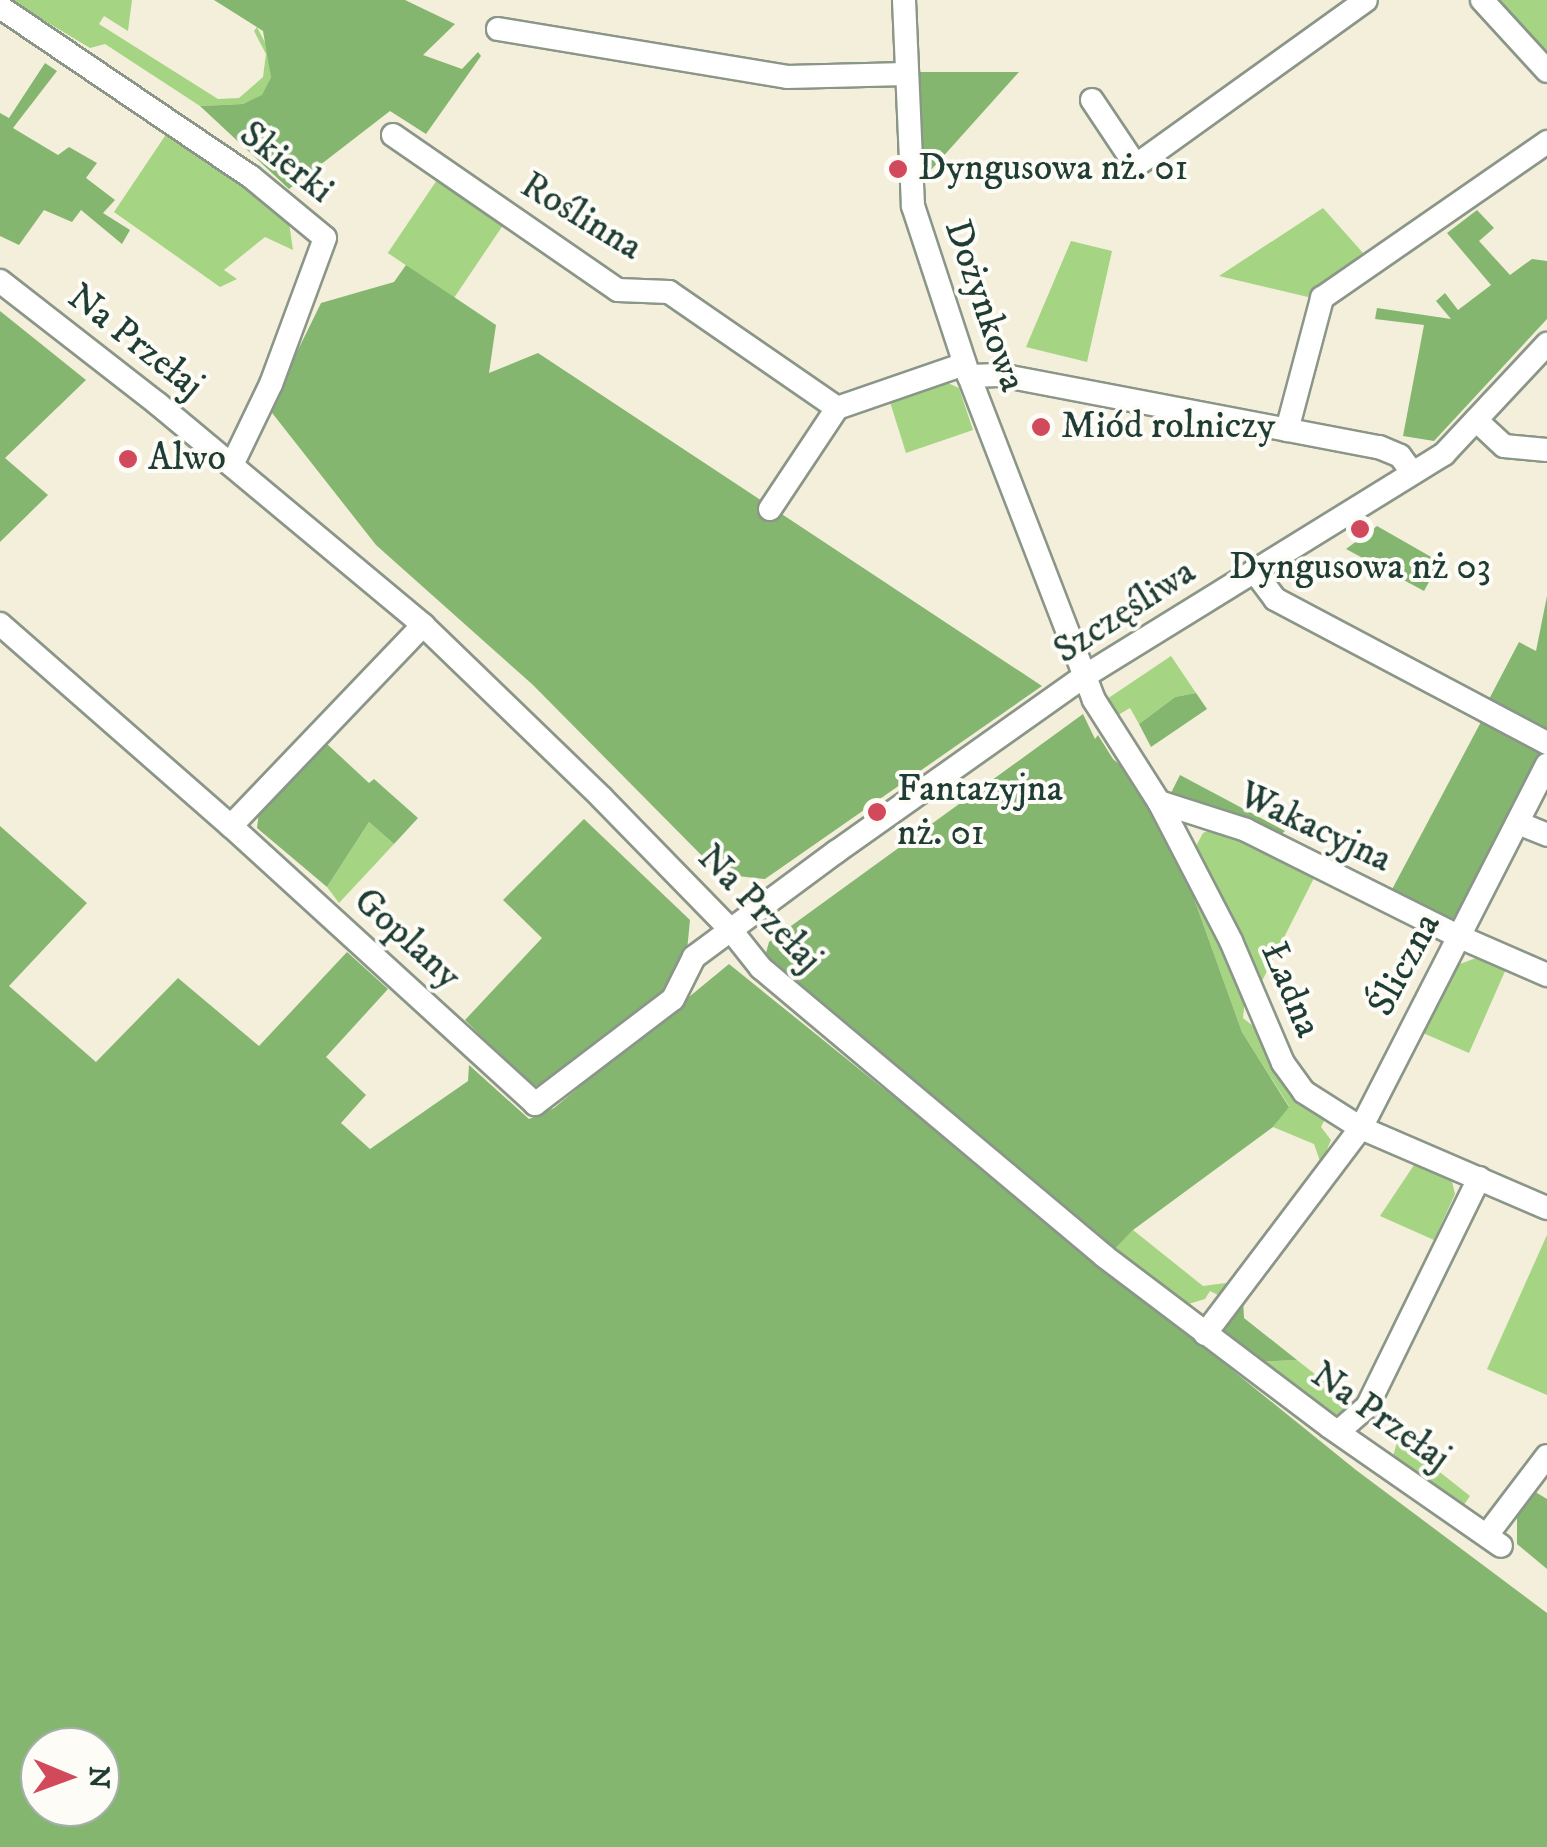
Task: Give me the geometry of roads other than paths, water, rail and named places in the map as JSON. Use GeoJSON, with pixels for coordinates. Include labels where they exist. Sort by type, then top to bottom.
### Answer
{"type":"FeatureCollection","features":[{"type":"Feature","properties":{"kind":"street","name":"Dożynkowa"},"geometry":{"type":"LineString","coordinates":[[904,0],[913,206],[967,370],[1083,677]]}},
{"type":"Feature","properties":{"kind":"street"},"geometry":{"type":"LineString","coordinates":[[1092,100],[1133,168],[1366,0]]}},
{"type":"Feature","properties":{"kind":"street"},"geometry":{"type":"LineString","coordinates":[[1482,0],[1547,71]]}},
{"type":"Feature","properties":{"kind":"street","name":"Skierki"},"geometry":{"type":"LineString","coordinates":[[0,7],[250,176],[325,238],[271,384],[232,465]]}},
{"type":"Feature","properties":{"kind":"street"},"geometry":{"type":"LineString","coordinates":[[498,29],[787,77],[906,74]]}},
{"type":"Feature","properties":{"kind":"street","name":"Roślinna"},"geometry":{"type":"LineString","coordinates":[[394,135],[618,290],[669,292],[837,408]]}},
{"type":"Feature","properties":{"kind":"street"},"geometry":{"type":"LineString","coordinates":[[1286,430],[1322,298],[1547,142]]}},
{"type":"Feature","properties":{"kind":"street","name":"Na Przełaj"},"geometry":{"type":"LineString","coordinates":[[0,281],[232,465],[422,625],[730,928],[761,968],[1104,1256],[1205,1334],[1494,1540],[1547,1456]]}},
{"type":"Feature","properties":{"kind":"street","name":"Szczęśliwa"},"geometry":{"type":"LineString","coordinates":[[535,1104],[673,1000],[694,957],[730,928],[1083,677],[1444,454],[1547,344]]}},
{"type":"Feature","properties":{"kind":"street"},"geometry":{"type":"LineString","coordinates":[[770,509],[837,408],[967,370],[1388,450],[1413,473]]}},
{"type":"Feature","properties":{"kind":"street"},"geometry":{"type":"LineString","coordinates":[[1476,420],[1504,446],[1547,450]]}},
{"type":"Feature","properties":{"kind":"street"},"geometry":{"type":"LineString","coordinates":[[1254,571],[1275,600],[1547,743]]}},
{"type":"Feature","properties":{"kind":"street","name":"Goplany"},"geometry":{"type":"LineString","coordinates":[[0,624],[231,826],[535,1104]]}},
{"type":"Feature","properties":{"kind":"street"},"geometry":{"type":"LineString","coordinates":[[231,826],[422,625]]}},
{"type":"Feature","properties":{"kind":"street","name":"Ładna"},"geometry":{"type":"LineString","coordinates":[[1083,677],[1107,725],[1158,802],[1231,942],[1289,1075],[1312,1098],[1360,1128],[1547,1208]]}},
{"type":"Feature","properties":{"kind":"street","name":"Śliczna"},"geometry":{"type":"LineString","coordinates":[[1205,1334],[1360,1128],[1547,765]]}},
{"type":"Feature","properties":{"kind":"street","name":"Wakacyjna"},"geometry":{"type":"LineString","coordinates":[[1158,802],[1262,837],[1460,937],[1547,975]]}},
{"type":"Feature","properties":{"kind":"street"},"geometry":{"type":"LineString","coordinates":[[1518,823],[1547,835]]}},
{"type":"Feature","properties":{"kind":"street"},"geometry":{"type":"LineString","coordinates":[[1340,1431],[1367,1407],[1478,1178]]}},
{"type":"Feature","properties":{"kind":"street"},"geometry":{"type":"LineString","coordinates":[[1367,1407],[1370,1427],[1397,1471]]}},
{"type":"Feature","properties":{"kind":"place","name":"Dyngusowa nż. 01"},"geometry":{"type":"Point","coordinates":[898,169]}},
{"type":"Feature","properties":{"kind":"place","name":"Miód rolniczy"},"geometry":{"type":"Point","coordinates":[1041,427]}},
{"type":"Feature","properties":{"kind":"place","name":"Alwo"},"geometry":{"type":"Point","coordinates":[128,459]}},
{"type":"Feature","properties":{"kind":"place","name":"Dyngusowa nż 03"},"geometry":{"type":"Point","coordinates":[1360,529]}},
{"type":"Feature","properties":{"kind":"place","name":"Fantazyjna nż. 01"},"geometry":{"type":"Point","coordinates":[877,812]}}]}
